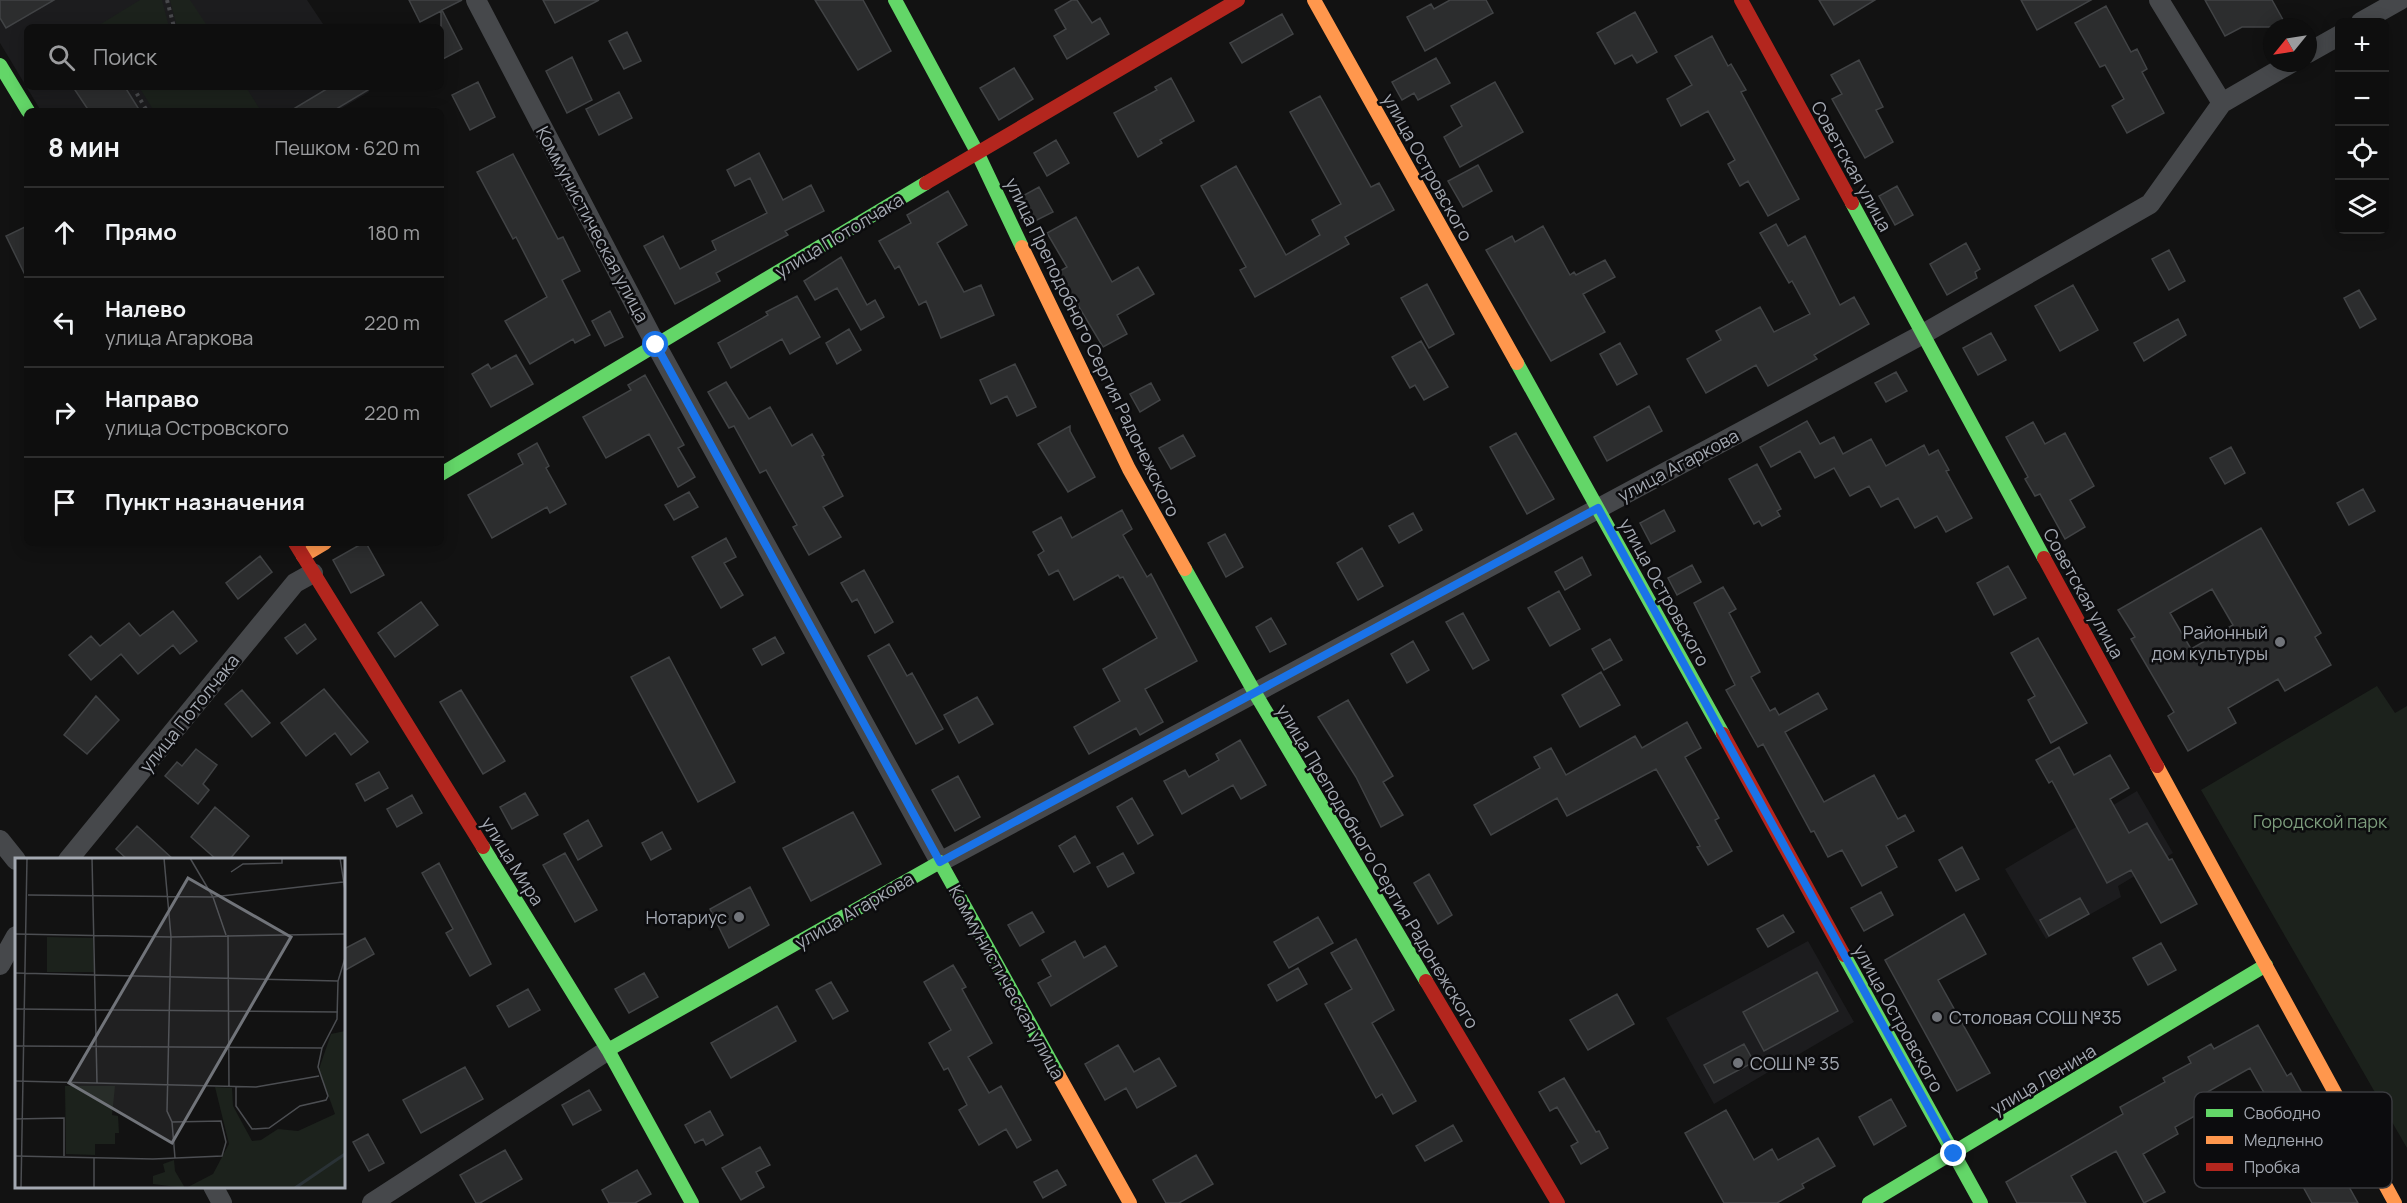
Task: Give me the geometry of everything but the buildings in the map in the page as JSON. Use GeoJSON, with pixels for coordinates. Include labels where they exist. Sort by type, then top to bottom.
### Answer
{"type":"FeatureCollection","features":[{"type":"Feature","properties":{"kind":"street","name":"Коммунистическая улица"},"geometry":{"type":"LineString","coordinates":[[476,0],[656,345],[1130,1203]]}},
{"type":"Feature","properties":{"kind":"street","name":"улица Преподобного Сергия Радонежского"},"geometry":{"type":"LineString","coordinates":[[895,0],[977,152],[1129,469],[1255,693],[1558,1203]]}},
{"type":"Feature","properties":{"kind":"street","name":"улица Потолчака"},"geometry":{"type":"LineString","coordinates":[[444,472],[977,152],[1238,0]]}},
{"type":"Feature","properties":{"kind":"street","name":"улица Островского"},"geometry":{"type":"LineString","coordinates":[[1314,0],[1598,508],[1981,1203]]}},
{"type":"Feature","properties":{"kind":"street","name":"Советская улица"},"geometry":{"type":"LineString","coordinates":[[1741,0],[2335,1092]]}},
{"type":"Feature","properties":{"kind":"street"},"geometry":{"type":"LineString","coordinates":[[2159,0],[2222,103]]}},
{"type":"Feature","properties":{"kind":"street"},"geometry":{"type":"LineString","coordinates":[[2368,18],[2400,0]]}},
{"type":"Feature","properties":{"kind":"street"},"geometry":{"type":"LineString","coordinates":[[2317,48],[2335,38]]}},
{"type":"Feature","properties":{"kind":"street"},"geometry":{"type":"LineString","coordinates":[[0,65],[26,108]]}},
{"type":"Feature","properties":{"kind":"street","name":"улица Агаркова"},"geometry":{"type":"LineString","coordinates":[[372,1203],[608,1050],[940,862],[1923,334],[2150,204],[2222,103],[2275,72]]}},
{"type":"Feature","properties":{"kind":"street","name":"улица Мира"},"geometry":{"type":"LineString","coordinates":[[297,546],[608,1050],[693,1203]]}},
{"type":"Feature","properties":{"kind":"street","name":"улица Потолчака"},"geometry":{"type":"LineString","coordinates":[[70,858],[295,583],[323,546]]}},
{"type":"Feature","properties":{"kind":"street"},"geometry":{"type":"LineString","coordinates":[[0,840],[15,859]]}},
{"type":"Feature","properties":{"kind":"street"},"geometry":{"type":"LineString","coordinates":[[0,965],[15,938]]}},
{"type":"Feature","properties":{"kind":"street","name":"улица Ленина"},"geometry":{"type":"LineString","coordinates":[[1869,1203],[2266,965]]}},
{"type":"Feature","properties":{"kind":"street"},"geometry":{"type":"LineString","coordinates":[[214,1188],[222,1203]]}},
{"type":"Feature","properties":{"kind":"street","name":"Советская улица"},"geometry":{"type":"LineString","coordinates":[[2387,1188],[2395,1203]]}},
{"type":"Feature","properties":{"kind":"path"},"geometry":{"type":"LineString","coordinates":[[167,0],[173,24]]}},
{"type":"Feature","properties":{"kind":"path"},"geometry":{"type":"LineString","coordinates":[[135,90],[145,108]]}},
{"type":"Feature","properties":{"kind":"shaded area"},"geometry":{"type":"Polygon","coordinates":[[[0,0],[307,0],[323,24],[24,24],[24,83],[0,43],[0,0]]]}},
{"type":"Feature","properties":{"kind":"shaded area"},"geometry":{"type":"Polygon","coordinates":[[[28,90],[368,90],[369,92],[342,108],[39,108],[28,90]]]}},
{"type":"Feature","properties":{"kind":"shaded area"},"geometry":{"type":"Polygon","coordinates":[[[2137,791],[2173,853],[2118,886],[2121,897],[2046,939],[2005,869],[2137,791]]]}},
{"type":"Feature","properties":{"kind":"shaded area","name":"СОШ № 35"},"geometry":{"type":"Polygon","coordinates":[[[1808,941],[1854,1022],[1714,1104],[1666,1018],[1808,941]]]}},
{"type":"Feature","properties":{"kind":"green space"},"geometry":{"type":"Polygon","coordinates":[[[140,0],[162,0],[168,24],[101,24],[140,0]]]}},
{"type":"Feature","properties":{"kind":"green space"},"geometry":{"type":"Polygon","coordinates":[[[170,0],[190,0],[206,24],[176,24],[170,0]]]}},
{"type":"Feature","properties":{"kind":"green space"},"geometry":{"type":"Polygon","coordinates":[[[141,90],[248,90],[259,108],[152,108],[141,90]]]}},
{"type":"Feature","properties":{"kind":"green space","name":"Городской парк"},"geometry":{"type":"Polygon","coordinates":[[[2377,686],[2395,713],[2407,706],[2407,1148],[2392,1122],[2392,1092],[2375,1092],[2201,790],[2377,686]]]}},
{"type":"Feature","properties":{"kind":"traffic: fast"},"geometry":{"type":"LineString","coordinates":[[895,0],[977,152],[1022,247]]}},
{"type":"Feature","properties":{"kind":"traffic: fast"},"geometry":{"type":"LineString","coordinates":[[0,65],[26,108]]}},
{"type":"Feature","properties":{"kind":"traffic: fast"},"geometry":{"type":"LineString","coordinates":[[444,472],[926,183]]}},
{"type":"Feature","properties":{"kind":"traffic: fast"},"geometry":{"type":"LineString","coordinates":[[1852,203],[2044,558]]}},
{"type":"Feature","properties":{"kind":"traffic: fast"},"geometry":{"type":"LineString","coordinates":[[1517,363],[1723,734]]}},
{"type":"Feature","properties":{"kind":"traffic: fast"},"geometry":{"type":"LineString","coordinates":[[1185,569],[1255,693],[1426,981]]}},
{"type":"Feature","properties":{"kind":"traffic: fast"},"geometry":{"type":"LineString","coordinates":[[483,847],[608,1050],[692,1203]]}},
{"type":"Feature","properties":{"kind":"traffic: fast"},"geometry":{"type":"LineString","coordinates":[[608,1050],[940,862],[1059,1076]]}},
{"type":"Feature","properties":{"kind":"traffic: fast"},"geometry":{"type":"LineString","coordinates":[[1844,955],[1981,1203]]}},
{"type":"Feature","properties":{"kind":"traffic: fast"},"geometry":{"type":"LineString","coordinates":[[1869,1203],[2266,965]]}},
{"type":"Feature","properties":{"kind":"traffic: slow"},"geometry":{"type":"LineString","coordinates":[[1314,0],[1517,363]]}},
{"type":"Feature","properties":{"kind":"traffic: slow"},"geometry":{"type":"LineString","coordinates":[[1022,247],[1129,469],[1185,569]]}},
{"type":"Feature","properties":{"kind":"traffic: slow"},"geometry":{"type":"LineString","coordinates":[[303,556],[320,546]]}},
{"type":"Feature","properties":{"kind":"traffic: slow"},"geometry":{"type":"LineString","coordinates":[[2157,766],[2335,1092]]}},
{"type":"Feature","properties":{"kind":"traffic: slow"},"geometry":{"type":"LineString","coordinates":[[1059,1076],[1130,1203]]}},
{"type":"Feature","properties":{"kind":"traffic: slow"},"geometry":{"type":"LineString","coordinates":[[2387,1188],[2395,1203]]}},
{"type":"Feature","properties":{"kind":"traffic: jam"},"geometry":{"type":"LineString","coordinates":[[926,183],[1238,0]]}},
{"type":"Feature","properties":{"kind":"traffic: jam"},"geometry":{"type":"LineString","coordinates":[[1741,0],[1852,203]]}},
{"type":"Feature","properties":{"kind":"traffic: jam"},"geometry":{"type":"LineString","coordinates":[[297,546],[483,847]]}},
{"type":"Feature","properties":{"kind":"traffic: jam"},"geometry":{"type":"LineString","coordinates":[[2044,558],[2157,766]]}},
{"type":"Feature","properties":{"kind":"traffic: jam"},"geometry":{"type":"LineString","coordinates":[[1723,734],[1844,955]]}},
{"type":"Feature","properties":{"kind":"traffic: jam"},"geometry":{"type":"LineString","coordinates":[[1426,981],[1558,1203]]}},
{"type":"Feature","properties":{"kind":"place","name":"Районный дом культуры"},"geometry":{"type":"Point","coordinates":[2280,642]}},
{"type":"Feature","properties":{"kind":"place","name":"Нотариус"},"geometry":{"type":"Point","coordinates":[739,917]}},
{"type":"Feature","properties":{"kind":"place","name":"Столовая СОШ №35"},"geometry":{"type":"Point","coordinates":[1937,1017]}},
{"type":"Feature","properties":{"kind":"place","name":"СОШ № 35"},"geometry":{"type":"Point","coordinates":[1738,1063]}},
{"type":"Feature","properties":{"kind":"route"},"geometry":{"type":"LineString","coordinates":[[656,345],[940,862],[1598,508],[1954,1154]]}}]}
